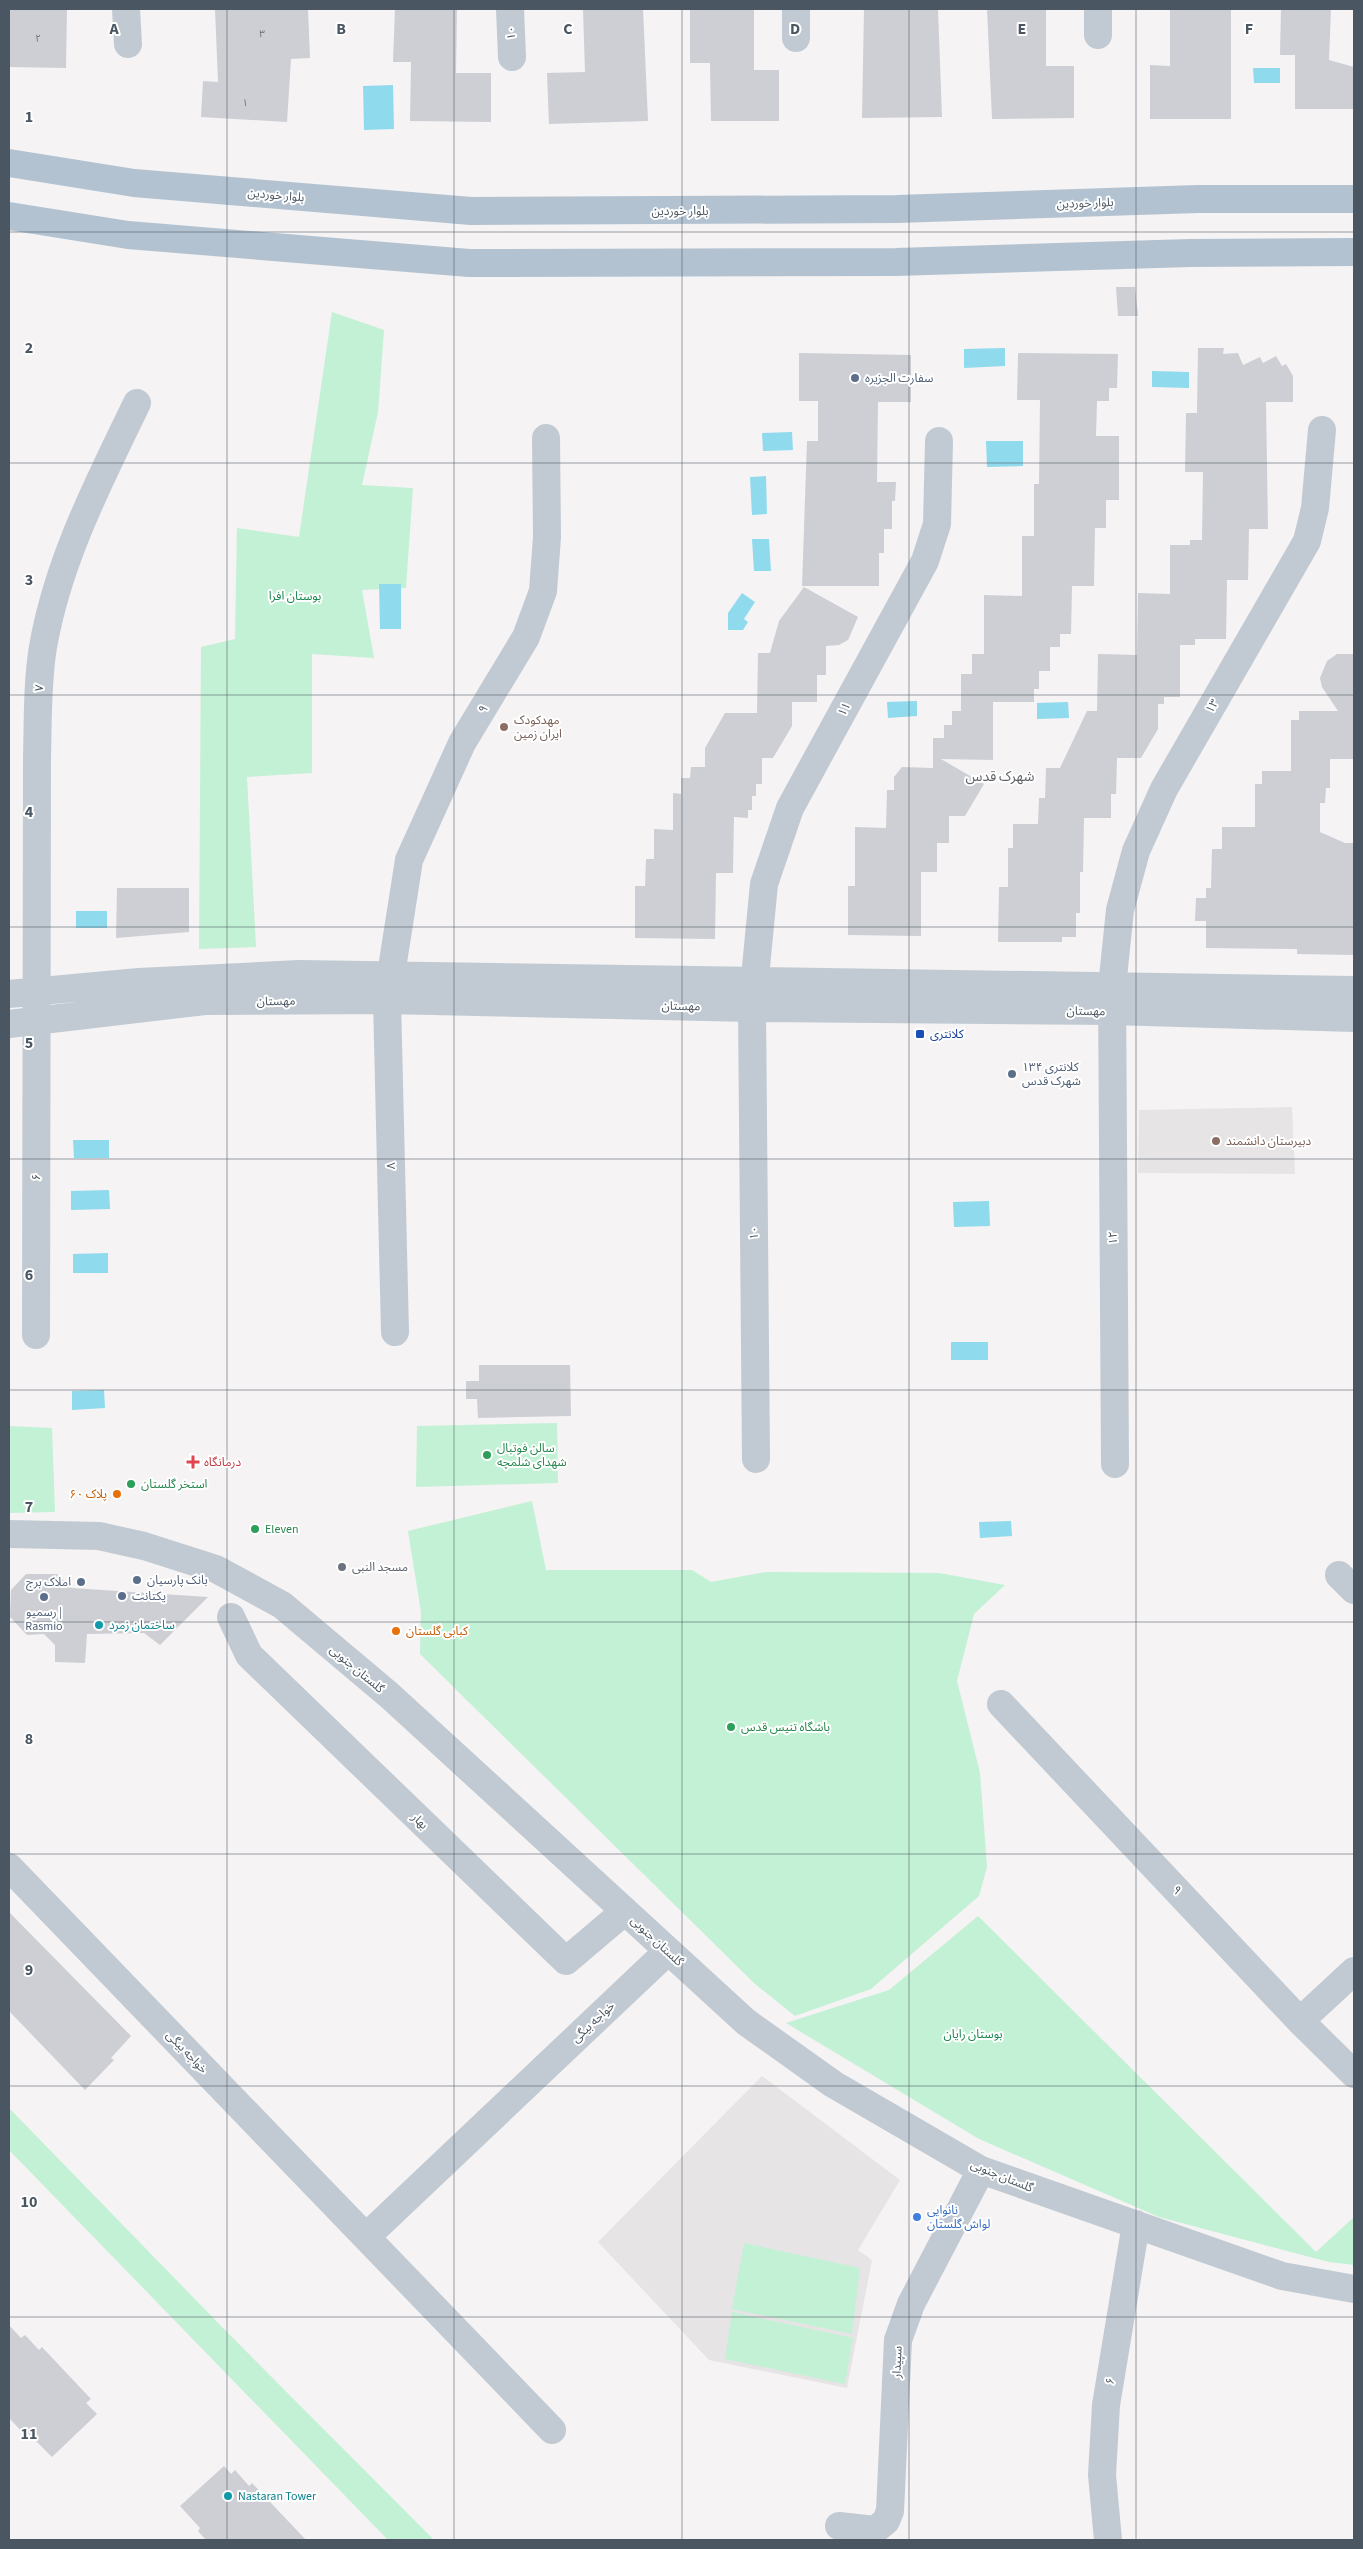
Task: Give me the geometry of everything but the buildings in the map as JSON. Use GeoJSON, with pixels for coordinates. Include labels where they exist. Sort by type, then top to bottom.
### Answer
{"type":"FeatureCollection","features":[{"type":"Feature","properties":{"kind":"main road","name":"بلوار خوردین"},"geometry":{"type":"LineString","coordinates":[[9,163],[134,183],[471,211],[897,209],[1198,199],[1354,199]]}},
{"type":"Feature","properties":{"kind":"main road"},"geometry":{"type":"LineString","coordinates":[[9,216],[128,235],[470,263],[896,262],[1190,253],[1354,252]]}},
{"type":"Feature","properties":{"kind":"street"},"geometry":{"type":"LineString","coordinates":[[126,9],[128,44]]}},
{"type":"Feature","properties":{"kind":"street","name":"۱۰"},"geometry":{"type":"LineString","coordinates":[[510,9],[512,57]]}},
{"type":"Feature","properties":{"kind":"street"},"geometry":{"type":"LineString","coordinates":[[796,9],[796,38]]}},
{"type":"Feature","properties":{"kind":"street","name":"۷"},"geometry":{"type":"LineString","coordinates":[[36,1020],[38,721],[43,647],[55,596],[76,530],[137,403]]}},
{"type":"Feature","properties":{"kind":"street","name":"۱۳"},"geometry":{"type":"LineString","coordinates":[[1112,999],[1120,910],[1136,851],[1164,789],[1308,541],[1315,508],[1322,430]]}},
{"type":"Feature","properties":{"kind":"street","name":"۹"},"geometry":{"type":"LineString","coordinates":[[389,988],[409,860],[462,743],[526,637],[543,591],[548,537],[546,438]]}},
{"type":"Feature","properties":{"kind":"street","name":"۱۱"},"geometry":{"type":"LineString","coordinates":[[752,1008],[764,884],[790,808],[925,561],[937,524],[939,441]]}},
{"type":"Feature","properties":{"kind":"street"},"geometry":{"type":"LineString","coordinates":[[9,994],[139,982],[299,974],[389,988],[755,981],[1112,999],[1354,990]]}},
{"type":"Feature","properties":{"kind":"street","name":"مهستان"},"geometry":{"type":"LineString","coordinates":[[9,1024],[205,1001],[389,988],[752,1008],[1112,999],[1354,1018]]}},
{"type":"Feature","properties":{"kind":"street","name":"۸"},"geometry":{"type":"LineString","coordinates":[[389,988],[395,1332]]}},
{"type":"Feature","properties":{"kind":"street","name":"۱۲"},"geometry":{"type":"LineString","coordinates":[[1112,999],[1114,1464]]}},
{"type":"Feature","properties":{"kind":"street","name":"۱۰"},"geometry":{"type":"LineString","coordinates":[[752,1008],[756,1459]]}},
{"type":"Feature","properties":{"kind":"street","name":"۶"},"geometry":{"type":"LineString","coordinates":[[36,1020],[36,1335]]}},
{"type":"Feature","properties":{"kind":"street","name":"گلستان جنوبی"},"geometry":{"type":"LineString","coordinates":[[9,1534],[99,1536],[144,1546],[216,1569],[282,1605],[389,1695],[746,2022],[833,2084],[981,2170],[1282,2276],[1354,2289]]}},
{"type":"Feature","properties":{"kind":"street","name":"بهار"},"geometry":{"type":"LineString","coordinates":[[231,1617],[249,1655],[566,1961],[624,1911]]}},
{"type":"Feature","properties":{"kind":"street","name":"۹"},"geometry":{"type":"LineString","coordinates":[[1001,1704],[1300,2021],[1354,2074]]}},
{"type":"Feature","properties":{"kind":"street","name":"خواجه بیگی"},"geometry":{"type":"LineString","coordinates":[[9,1866],[552,2430]]}},
{"type":"Feature","properties":{"kind":"street","name":"خواجه بیگی"},"geometry":{"type":"LineString","coordinates":[[366,2237],[668,1951]]}},
{"type":"Feature","properties":{"kind":"street"},"geometry":{"type":"LineString","coordinates":[[1300,2021],[1354,1971]]}},
{"type":"Feature","properties":{"kind":"street","name":"سپیدار"},"geometry":{"type":"LineString","coordinates":[[839,2526],[875,2530],[886,2521],[890,2510],[898,2340],[911,2304],[981,2170]]}},
{"type":"Feature","properties":{"kind":"street","name":"۶"},"geometry":{"type":"LineString","coordinates":[[1108,2540],[1102,2475],[1106,2405],[1136,2224]]}},
{"type":"Feature","properties":{"kind":"shaded area","name":"دبیرستان دانشمند"},"geometry":{"type":"Polygon","coordinates":[[[1292,1107],[1295,1174],[1138,1173],[1139,1110],[1292,1107]]]}},
{"type":"Feature","properties":{"kind":"shaded area"},"geometry":{"type":"Polygon","coordinates":[[[762,2076],[900,2180],[858,2250],[872,2260],[847,2388],[709,2360],[598,2242],[762,2076]]]}},
{"type":"Feature","properties":{"kind":"green space","name":"بوستان افرا"},"geometry":{"type":"Polygon","coordinates":[[[332,312],[384,330],[378,412],[362,485],[413,488],[406,588],[362,590],[374,658],[312,654],[312,773],[247,777],[256,947],[199,949],[201,647],[235,639],[237,528],[299,537],[332,312]]]}},
{"type":"Feature","properties":{"kind":"green space","name":"سالن فوتبال شهدای شلمچه"},"geometry":{"type":"Polygon","coordinates":[[[557,1423],[558,1483],[416,1487],[417,1426],[557,1423]]]}},
{"type":"Feature","properties":{"kind":"green space"},"geometry":{"type":"Polygon","coordinates":[[[9,1426],[52,1428],[55,1512],[9,1513],[9,1426]]]}},
{"type":"Feature","properties":{"kind":"green space","name":"باشگاه تنیس قدس"},"geometry":{"type":"Polygon","coordinates":[[[532,1501],[546,1570],[692,1570],[711,1582],[766,1572],[939,1573],[1005,1585],[974,1614],[957,1681],[980,1773],[987,1867],[979,1896],[871,1989],[795,2016],[755,1984],[420,1654],[421,1612],[408,1531],[532,1501]]]}},
{"type":"Feature","properties":{"kind":"green space","name":"بوستان رایان"},"geometry":{"type":"Polygon","coordinates":[[[978,1916],[1316,2252],[1354,2217],[1354,2265],[1329,2262],[1159,2217],[979,2139],[786,2023],[889,1990],[978,1916]]]}},
{"type":"Feature","properties":{"kind":"green space"},"geometry":{"type":"Polygon","coordinates":[[[9,2108],[222,2327],[434,2540],[388,2540],[9,2150],[9,2108]]]}},
{"type":"Feature","properties":{"kind":"green space"},"geometry":{"type":"Polygon","coordinates":[[[744,2243],[860,2268],[852,2334],[732,2309],[744,2243]]]}},
{"type":"Feature","properties":{"kind":"green space"},"geometry":{"type":"Polygon","coordinates":[[[732,2312],[853,2338],[845,2384],[725,2359],[732,2312]]]}},
{"type":"Feature","properties":{"kind":"water"},"geometry":{"type":"Polygon","coordinates":[[[1253,68],[1280,68],[1280,83],[1254,83],[1253,68]]]}},
{"type":"Feature","properties":{"kind":"water"},"geometry":{"type":"Polygon","coordinates":[[[393,85],[394,129],[364,130],[363,86],[393,85]]]}},
{"type":"Feature","properties":{"kind":"water"},"geometry":{"type":"Polygon","coordinates":[[[1005,348],[1005,366],[964,368],[964,349],[1005,348]]]}},
{"type":"Feature","properties":{"kind":"water"},"geometry":{"type":"Polygon","coordinates":[[[1152,371],[1189,372],[1189,388],[1152,387],[1152,371]]]}},
{"type":"Feature","properties":{"kind":"water"},"geometry":{"type":"Polygon","coordinates":[[[792,432],[793,450],[763,451],[762,433],[792,432]]]}},
{"type":"Feature","properties":{"kind":"water"},"geometry":{"type":"Polygon","coordinates":[[[986,441],[1023,441],[1023,466],[987,467],[986,441]]]}},
{"type":"Feature","properties":{"kind":"water"},"geometry":{"type":"Polygon","coordinates":[[[766,476],[767,514],[752,515],[750,477],[766,476]]]}},
{"type":"Feature","properties":{"kind":"water"},"geometry":{"type":"Polygon","coordinates":[[[752,539],[769,539],[771,571],[754,571],[752,539]]]}},
{"type":"Feature","properties":{"kind":"water"},"geometry":{"type":"Polygon","coordinates":[[[379,584],[401,584],[401,629],[380,629],[379,584]]]}},
{"type":"Feature","properties":{"kind":"water"},"geometry":{"type":"Polygon","coordinates":[[[742,593],[755,602],[744,619],[748,622],[743,630],[728,630],[728,613],[742,593]]]}},
{"type":"Feature","properties":{"kind":"water"},"geometry":{"type":"Polygon","coordinates":[[[917,701],[917,716],[888,718],[887,702],[917,701]]]}},
{"type":"Feature","properties":{"kind":"water"},"geometry":{"type":"Polygon","coordinates":[[[1068,702],[1069,718],[1037,719],[1037,703],[1068,702]]]}},
{"type":"Feature","properties":{"kind":"water"},"geometry":{"type":"Polygon","coordinates":[[[76,911],[107,911],[107,928],[76,928],[76,911]]]}},
{"type":"Feature","properties":{"kind":"water"},"geometry":{"type":"Polygon","coordinates":[[[73,1140],[109,1140],[109,1158],[74,1158],[73,1140]]]}},
{"type":"Feature","properties":{"kind":"water"},"geometry":{"type":"Polygon","coordinates":[[[109,1190],[110,1209],[71,1210],[71,1191],[109,1190]]]}},
{"type":"Feature","properties":{"kind":"water"},"geometry":{"type":"Polygon","coordinates":[[[989,1201],[990,1226],[954,1227],[953,1202],[989,1201]]]}},
{"type":"Feature","properties":{"kind":"water"},"geometry":{"type":"Polygon","coordinates":[[[108,1253],[108,1273],[73,1273],[73,1254],[108,1253]]]}},
{"type":"Feature","properties":{"kind":"water"},"geometry":{"type":"Polygon","coordinates":[[[951,1342],[988,1342],[988,1360],[951,1360],[951,1342]]]}},
{"type":"Feature","properties":{"kind":"water"},"geometry":{"type":"Polygon","coordinates":[[[104,1390],[105,1408],[72,1410],[72,1391],[104,1390]]]}},
{"type":"Feature","properties":{"kind":"water"},"geometry":{"type":"Polygon","coordinates":[[[1011,1521],[1012,1536],[980,1538],[979,1522],[1011,1521]]]}},
{"type":"Feature","properties":{"kind":"place","name":"سفارت الجزیره"},"geometry":{"type":"Point","coordinates":[855,378]}},
{"type":"Feature","properties":{"kind":"place","name":"مهدکودک ایران زمین"},"geometry":{"type":"Point","coordinates":[504,727]}},
{"type":"Feature","properties":{"kind":"place","name":"کلانتری"},"geometry":{"type":"Point","coordinates":[920,1034]}},
{"type":"Feature","properties":{"kind":"place","name":"کلانتری ۱۳۴ شهرک قدس"},"geometry":{"type":"Point","coordinates":[1012,1074]}},
{"type":"Feature","properties":{"kind":"place","name":"دبیرستان دانشمند"},"geometry":{"type":"Point","coordinates":[1216,1141]}},
{"type":"Feature","properties":{"kind":"place","name":"سالن فوتبال شهدای شلمچه"},"geometry":{"type":"Point","coordinates":[487,1455]}},
{"type":"Feature","properties":{"kind":"place","name":"درمانگاه"},"geometry":{"type":"Point","coordinates":[193,1462]}},
{"type":"Feature","properties":{"kind":"place","name":"استخر گلستان"},"geometry":{"type":"Point","coordinates":[131,1484]}},
{"type":"Feature","properties":{"kind":"place","name":"پلاک ۶۰"},"geometry":{"type":"Point","coordinates":[117,1494]}},
{"type":"Feature","properties":{"kind":"place","name":"Eleven"},"geometry":{"type":"Point","coordinates":[255,1529]}},
{"type":"Feature","properties":{"kind":"place","name":"مسجد النبی"},"geometry":{"type":"Point","coordinates":[342,1567]}},
{"type":"Feature","properties":{"kind":"place","name":"بانک پارسیان"},"geometry":{"type":"Point","coordinates":[137,1580]}},
{"type":"Feature","properties":{"kind":"place","name":"املاک برج"},"geometry":{"type":"Point","coordinates":[81,1582]}},
{"type":"Feature","properties":{"kind":"place","name":"یکتانت"},"geometry":{"type":"Point","coordinates":[122,1596]}},
{"type":"Feature","properties":{"kind":"place","name":"رسمیو | Rasmio"},"geometry":{"type":"Point","coordinates":[44,1597]}},
{"type":"Feature","properties":{"kind":"place","name":"ساختمان زمرد"},"geometry":{"type":"Point","coordinates":[99,1625]}},
{"type":"Feature","properties":{"kind":"place","name":"کبابی گلستان"},"geometry":{"type":"Point","coordinates":[396,1631]}},
{"type":"Feature","properties":{"kind":"place","name":"باشگاه تنیس قدس"},"geometry":{"type":"Point","coordinates":[731,1727]}},
{"type":"Feature","properties":{"kind":"place","name":"نانوایی لواش گلستان"},"geometry":{"type":"Point","coordinates":[917,2217]}},
{"type":"Feature","properties":{"kind":"place","name":"Nastaran Tower"},"geometry":{"type":"Point","coordinates":[228,2496]}},
{"type":"Feature","properties":{"kind":"district","name":"شهرک قدس"},"geometry":{"type":"Point","coordinates":[1000,776]}}]}
